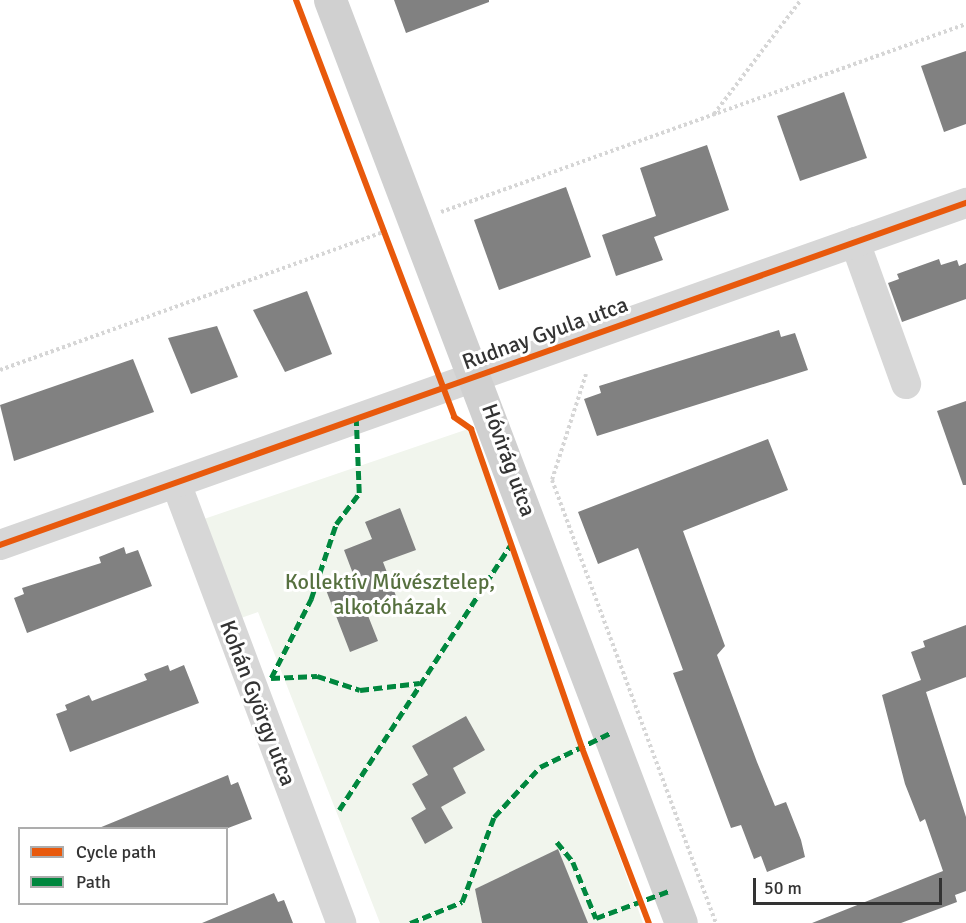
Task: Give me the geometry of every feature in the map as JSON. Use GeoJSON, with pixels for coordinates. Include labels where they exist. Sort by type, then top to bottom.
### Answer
{"type":"FeatureCollection","features":[{"type":"Feature","properties":{"kind":"street","name":"Hóvirág utca"},"geometry":{"type":"LineString","coordinates":[[330,0],[477,376],[681,923]]}},
{"type":"Feature","properties":{"kind":"street","name":"Rudnay Gyula utca"},"geometry":{"type":"LineString","coordinates":[[0,545],[966,202]]}},
{"type":"Feature","properties":{"kind":"street"},"geometry":{"type":"LineString","coordinates":[[855,242],[906,384]]}},
{"type":"Feature","properties":{"kind":"street","name":"Kohán György utca"},"geometry":{"type":"LineString","coordinates":[[176,483],[341,923]]}},
{"type":"Feature","properties":{"kind":"path"},"geometry":{"type":"LineString","coordinates":[[714,114],[801,0]]}},
{"type":"Feature","properties":{"kind":"path"},"geometry":{"type":"LineString","coordinates":[[0,370],[966,24]]}},
{"type":"Feature","properties":{"kind":"path"},"geometry":{"type":"LineString","coordinates":[[379,221],[388,243]]}},
{"type":"Feature","properties":{"kind":"path"},"geometry":{"type":"LineString","coordinates":[[586,374],[552,480],[716,923]]}},
{"type":"Feature","properties":{"kind":"green space","name":"Kollektív Művésztelep, alkotóházak"},"geometry":{"type":"Polygon","coordinates":[[[468,429],[643,923],[380,923],[258,612],[241,618],[204,519],[468,429]]]}},
{"type":"Feature","properties":{"kind":"building"},"geometry":{"type":"Polygon","coordinates":[[[394,0],[489,0],[489,2],[406,33],[394,0]]]}},
{"type":"Feature","properties":{"kind":"building"},"geometry":{"type":"Polygon","coordinates":[[[966,51],[966,124],[944,132],[921,66],[966,51]]]}},
{"type":"Feature","properties":{"kind":"building"},"geometry":{"type":"Polygon","coordinates":[[[844,92],[867,158],[800,181],[777,116],[844,92]]]}},
{"type":"Feature","properties":{"kind":"building"},"geometry":{"type":"Polygon","coordinates":[[[707,145],[729,210],[654,237],[663,260],[616,276],[602,235],[656,216],[640,168],[707,145]]]}},
{"type":"Feature","properties":{"kind":"building"},"geometry":{"type":"Polygon","coordinates":[[[566,187],[591,257],[499,290],[474,220],[566,187]]]}},
{"type":"Feature","properties":{"kind":"building"},"geometry":{"type":"Polygon","coordinates":[[[939,259],[941,265],[957,260],[959,266],[966,263],[966,299],[902,322],[888,283],[899,279],[897,274],[939,259]]]}},
{"type":"Feature","properties":{"kind":"building"},"geometry":{"type":"Polygon","coordinates":[[[307,291],[332,354],[285,372],[253,310],[307,291]]]}},
{"type":"Feature","properties":{"kind":"building"},"geometry":{"type":"Polygon","coordinates":[[[217,326],[238,377],[191,394],[168,338],[217,326]]]}},
{"type":"Feature","properties":{"kind":"building"},"geometry":{"type":"Polygon","coordinates":[[[779,330],[781,337],[795,333],[808,370],[597,436],[584,399],[601,393],[599,386],[779,330]]]}},
{"type":"Feature","properties":{"kind":"building"},"geometry":{"type":"Polygon","coordinates":[[[133,359],[154,412],[14,461],[0,405],[133,359]]]}},
{"type":"Feature","properties":{"kind":"building"},"geometry":{"type":"Polygon","coordinates":[[[966,401],[966,485],[963,485],[937,411],[966,401]]]}},
{"type":"Feature","properties":{"kind":"building"},"geometry":{"type":"Polygon","coordinates":[[[768,439],[788,490],[683,531],[725,646],[717,655],[757,762],[775,806],[786,802],[801,840],[805,857],[767,872],[761,856],[754,859],[741,825],[731,828],[673,673],[683,670],[638,548],[598,564],[578,512],[768,439]]]}},
{"type":"Feature","properties":{"kind":"building"},"geometry":{"type":"Polygon","coordinates":[[[400,508],[416,550],[383,562],[396,596],[365,608],[378,641],[350,652],[326,590],[355,579],[344,550],[372,539],[365,522],[400,508]]]}},
{"type":"Feature","properties":{"kind":"building"},"geometry":{"type":"Polygon","coordinates":[[[124,547],[126,554],[138,550],[152,586],[27,633],[14,598],[24,594],[22,588],[101,563],[99,557],[124,547]]]}},
{"type":"Feature","properties":{"kind":"building"},"geometry":{"type":"Polygon","coordinates":[[[966,625],[966,677],[926,692],[966,817],[966,891],[955,895],[957,902],[901,923],[812,923],[943,871],[925,819],[920,822],[905,784],[882,695],[921,680],[911,652],[925,647],[923,641],[966,625]]]}},
{"type":"Feature","properties":{"kind":"building"},"geometry":{"type":"Polygon","coordinates":[[[168,665],[170,671],[184,665],[199,703],[70,752],[56,714],[67,710],[65,705],[89,695],[92,701],[147,680],[144,674],[168,665]]]}},
{"type":"Feature","properties":{"kind":"building"},"geometry":{"type":"Polygon","coordinates":[[[466,716],[485,750],[453,768],[466,793],[441,807],[453,828],[425,844],[411,818],[426,809],[412,784],[428,775],[412,746],[466,716]]]}},
{"type":"Feature","properties":{"kind":"building"},"geometry":{"type":"Polygon","coordinates":[[[228,775],[231,785],[238,782],[252,819],[228,828],[101,827],[228,775]]]}},
{"type":"Feature","properties":{"kind":"building"},"geometry":{"type":"Polygon","coordinates":[[[558,849],[588,923],[482,923],[475,889],[558,849]]]}},
{"type":"Feature","properties":{"kind":"building"},"geometry":{"type":"Polygon","coordinates":[[[274,893],[278,902],[284,900],[293,923],[202,923],[274,893]]]}},
{"type":"Feature","properties":{"kind":"marked path"},"geometry":{"type":"LineString","coordinates":[[271,678],[311,599],[336,524],[359,493],[356,419]]}},
{"type":"Feature","properties":{"kind":"marked path"},"geometry":{"type":"LineString","coordinates":[[339,810],[512,543]]}},
{"type":"Feature","properties":{"kind":"marked path"},"geometry":{"type":"LineString","coordinates":[[271,678],[317,676],[360,690],[420,683]]}},
{"type":"Feature","properties":{"kind":"marked path"},"geometry":{"type":"LineString","coordinates":[[410,923],[462,902],[494,817],[540,767],[610,733]]}},
{"type":"Feature","properties":{"kind":"marked path"},"geometry":{"type":"LineString","coordinates":[[557,842],[573,862],[596,918],[669,891]]}},
{"type":"Feature","properties":{"kind":"cycle path"},"geometry":{"type":"LineString","coordinates":[[296,0],[454,417],[471,429],[582,748],[649,923]]}},
{"type":"Feature","properties":{"kind":"cycle path"},"geometry":{"type":"LineString","coordinates":[[0,545],[966,203]]}}]}
